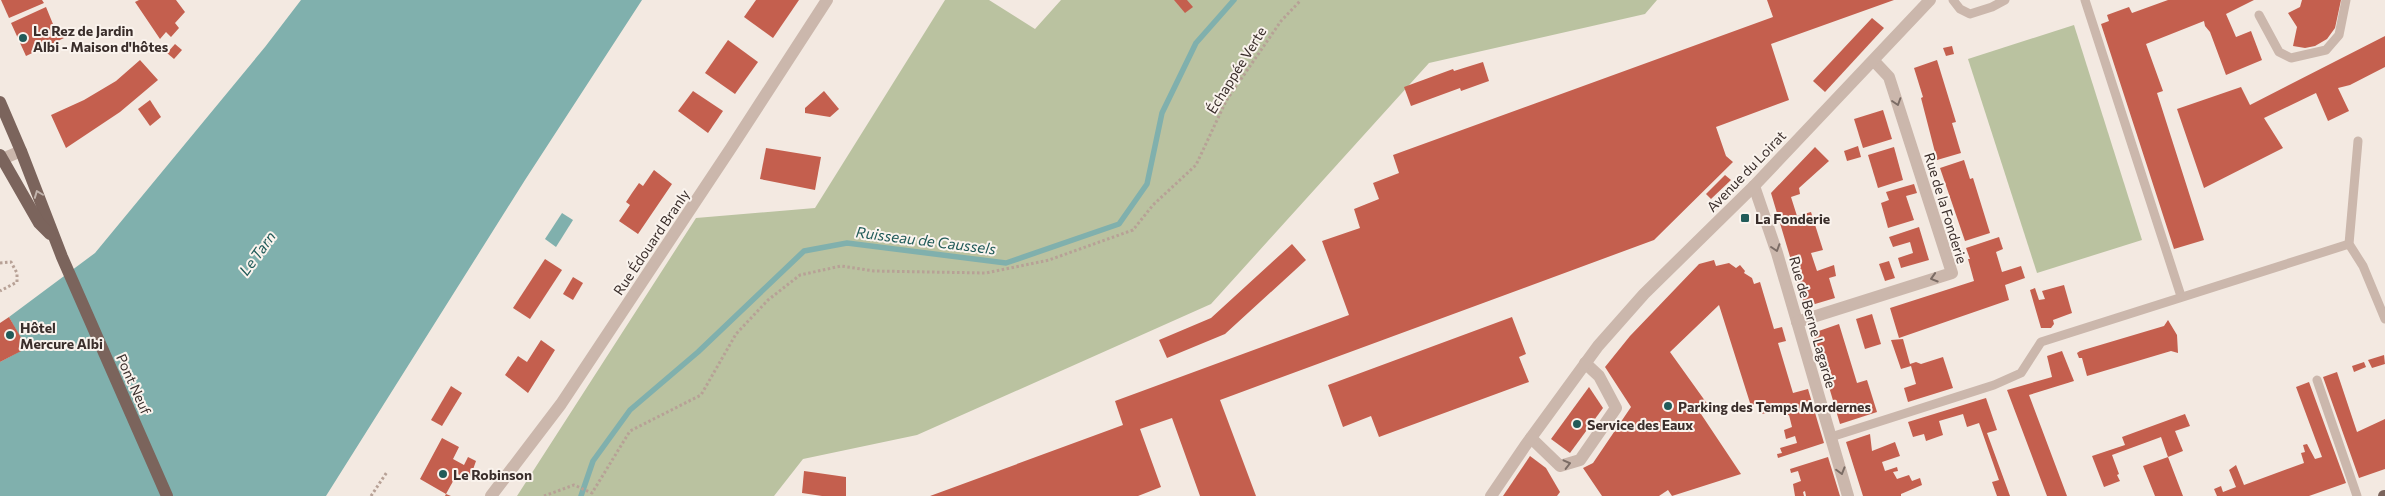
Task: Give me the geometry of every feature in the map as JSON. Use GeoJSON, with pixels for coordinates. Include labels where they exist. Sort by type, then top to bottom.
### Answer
{"type":"FeatureCollection","features":[{"type":"Feature","properties":{"kind":"main road","name":"Pont Neuf"},"geometry":{"type":"LineString","coordinates":[[0,102],[55,240],[167,496]]}},
{"type":"Feature","properties":{"kind":"main road"},"geometry":{"type":"LineString","coordinates":[[1,158],[39,223],[55,240]]}},
{"type":"Feature","properties":{"kind":"street","name":"Rue Édouard Branly"},"geometry":{"type":"LineString","coordinates":[[491,496],[561,404],[827,0]]}},
{"type":"Feature","properties":{"kind":"street","name":"Avenue du Loirat"},"geometry":{"type":"LineString","coordinates":[[1491,496],[1586,363],[1644,294],[1754,186],[1930,0]]}},
{"type":"Feature","properties":{"kind":"street","name":"Rue de la Fonderie"},"geometry":{"type":"LineString","coordinates":[[1797,322],[1952,273],[1889,77],[1874,61]]}},
{"type":"Feature","properties":{"kind":"street"},"geometry":{"type":"LineString","coordinates":[[1,158],[21,151]]}},
{"type":"Feature","properties":{"kind":"street","name":"Rue de Berne Lagarde"},"geometry":{"type":"LineString","coordinates":[[1754,186],[1777,252],[1848,496]]}},
{"type":"Feature","properties":{"kind":"street"},"geometry":{"type":"LineString","coordinates":[[1531,438],[1560,466],[1580,460],[1616,408],[1599,376],[1586,363]]}},
{"type":"Feature","properties":{"kind":"lane"},"geometry":{"type":"LineString","coordinates":[[1953,0],[1960,9],[1970,14],[1992,8],[2004,0]]}},
{"type":"Feature","properties":{"kind":"lane"},"geometry":{"type":"LineString","coordinates":[[2085,0],[2181,296]]}},
{"type":"Feature","properties":{"kind":"lane"},"geometry":{"type":"LineString","coordinates":[[2259,15],[2279,52],[2291,58],[2326,50],[2339,35],[2346,0]]}},
{"type":"Feature","properties":{"kind":"lane"},"geometry":{"type":"LineString","coordinates":[[2358,141],[2349,244],[2363,266],[2385,319]]}},
{"type":"Feature","properties":{"kind":"lane"},"geometry":{"type":"LineString","coordinates":[[1831,437],[1994,385],[2021,373],[2042,342],[2181,296],[2349,244]]}},
{"type":"Feature","properties":{"kind":"lane"},"geometry":{"type":"LineString","coordinates":[[2317,380],[2357,496]]}},
{"type":"Feature","properties":{"kind":"path","name":"Échappée Verte"},"geometry":{"type":"LineString","coordinates":[[544,496],[574,485],[592,493],[630,431],[701,394],[736,334],[768,300],[800,275],[841,266],[874,271],[986,273],[1049,260],[1133,230],[1153,205],[1196,165],[1226,101],[1281,21],[1301,0]]}},
{"type":"Feature","properties":{"kind":"path"},"geometry":{"type":"LineString","coordinates":[[0,263],[12,262],[17,273],[17,282],[0,292]]}},
{"type":"Feature","properties":{"kind":"path"},"geometry":{"type":"LineString","coordinates":[[371,496],[387,472]]}},
{"type":"Feature","properties":{"kind":"green space"},"geometry":{"type":"Polygon","coordinates":[[[945,0],[989,0],[1035,29],[1061,0],[1657,0],[1645,14],[1429,63],[1211,304],[917,435],[803,459],[774,496],[517,496],[696,218],[815,208],[945,0]]]}},
{"type":"Feature","properties":{"kind":"green space"},"geometry":{"type":"Polygon","coordinates":[[[2074,25],[2142,240],[2037,273],[1968,59],[2074,25]]]}},
{"type":"Feature","properties":{"kind":"water","name":"Le Tarn"},"geometry":{"type":"Polygon","coordinates":[[[301,0],[642,0],[525,180],[326,496],[0,496],[0,362],[26,348],[9,317],[95,253],[265,47],[301,0]]]}},
{"type":"Feature","properties":{"kind":"water"},"geometry":{"type":"Polygon","coordinates":[[[562,213],[573,220],[556,247],[545,239],[562,213]]]}},
{"type":"Feature","properties":{"kind":"building"},"geometry":{"type":"Polygon","coordinates":[[[1,0],[42,0],[44,3],[9,18],[1,0]]]}},
{"type":"Feature","properties":{"kind":"building"},"geometry":{"type":"Polygon","coordinates":[[[139,0],[176,0],[185,12],[175,23],[179,28],[171,37],[166,32],[160,39],[135,2],[139,0]]]}},
{"type":"Feature","properties":{"kind":"building"},"geometry":{"type":"Polygon","coordinates":[[[756,0],[799,0],[773,38],[744,17],[756,0]]]}},
{"type":"Feature","properties":{"kind":"building"},"geometry":{"type":"Polygon","coordinates":[[[1174,0],[1187,0],[1193,7],[1185,13],[1174,0]]]}},
{"type":"Feature","properties":{"kind":"building"},"geometry":{"type":"Polygon","coordinates":[[[1767,0],[1894,0],[1771,44],[1789,100],[1716,127],[1726,156],[1733,162],[1654,240],[1220,400],[1256,496],[1200,496],[1172,418],[1140,429],[1161,487],[1138,496],[930,496],[1123,425],[1115,401],[1349,315],[1322,241],[1360,228],[1354,209],[1379,199],[1373,183],[1399,173],[1393,155],[1773,17],[1767,0]]]}},
{"type":"Feature","properties":{"kind":"building"},"geometry":{"type":"Polygon","coordinates":[[[2168,0],[2254,0],[2226,14],[2236,37],[2251,31],[2262,60],[2226,75],[2204,21],[2146,44],[2163,91],[2157,93],[2204,240],[2174,249],[2101,24],[2109,21],[2107,15],[2129,7],[2132,13],[2168,0]]]}},
{"type":"Feature","properties":{"kind":"building"},"geometry":{"type":"Polygon","coordinates":[[[2302,0],[2341,0],[2335,28],[2327,39],[2315,46],[2305,48],[2293,46],[2297,27],[2288,13],[2300,7],[2302,0]]]}},
{"type":"Feature","properties":{"kind":"building"},"geometry":{"type":"Polygon","coordinates":[[[46,7],[55,29],[58,27],[64,38],[26,56],[11,23],[46,7]]]}},
{"type":"Feature","properties":{"kind":"building"},"geometry":{"type":"Polygon","coordinates":[[[1872,18],[1884,28],[1825,92],[1813,81],[1872,18]]]}},
{"type":"Feature","properties":{"kind":"building"},"geometry":{"type":"Polygon","coordinates":[[[2385,36],[2385,67],[2350,85],[2338,88],[2349,111],[2328,121],[2316,93],[2264,118],[2283,148],[2204,188],[2177,109],[2241,87],[2250,105],[2385,36]]]}},
{"type":"Feature","properties":{"kind":"building"},"geometry":{"type":"Polygon","coordinates":[[[728,40],[758,62],[735,94],[705,73],[728,40]]]}},
{"type":"Feature","properties":{"kind":"building"},"geometry":{"type":"Polygon","coordinates":[[[175,44],[182,50],[174,59],[167,53],[175,44]]]}},
{"type":"Feature","properties":{"kind":"building"},"geometry":{"type":"Polygon","coordinates":[[[1952,46],[1954,54],[1946,56],[1943,48],[1952,46]]]}},
{"type":"Feature","properties":{"kind":"building"},"geometry":{"type":"Polygon","coordinates":[[[140,60],[158,80],[120,112],[66,148],[51,115],[84,100],[116,81],[140,60]]]}},
{"type":"Feature","properties":{"kind":"building"},"geometry":{"type":"Polygon","coordinates":[[[1937,60],[1956,122],[1952,123],[1961,153],[1937,160],[1921,98],[1923,97],[1914,68],[1937,60]]]}},
{"type":"Feature","properties":{"kind":"building"},"geometry":{"type":"Polygon","coordinates":[[[1483,62],[1489,81],[1461,91],[1460,88],[1411,106],[1404,87],[1453,69],[1454,71],[1483,62]]]}},
{"type":"Feature","properties":{"kind":"building"},"geometry":{"type":"Polygon","coordinates":[[[693,91],[723,111],[708,133],[678,111],[693,91]]]}},
{"type":"Feature","properties":{"kind":"building"},"geometry":{"type":"Polygon","coordinates":[[[824,91],[839,109],[830,117],[805,113],[805,108],[824,91]]]}},
{"type":"Feature","properties":{"kind":"building"},"geometry":{"type":"Polygon","coordinates":[[[150,100],[161,117],[150,126],[138,109],[150,100]]]}},
{"type":"Feature","properties":{"kind":"building"},"geometry":{"type":"Polygon","coordinates":[[[1883,110],[1892,139],[1863,148],[1854,119],[1883,110]]]}},
{"type":"Feature","properties":{"kind":"building"},"geometry":{"type":"Polygon","coordinates":[[[1858,146],[1861,157],[1847,161],[1844,151],[1858,146]]]}},
{"type":"Feature","properties":{"kind":"building"},"geometry":{"type":"Polygon","coordinates":[[[1815,147],[1829,161],[1799,188],[1800,194],[1791,197],[1797,216],[1811,212],[1823,250],[1811,253],[1817,271],[1834,265],[1836,276],[1829,278],[1835,298],[1805,307],[1771,193],[1815,147]]]}},
{"type":"Feature","properties":{"kind":"building"},"geometry":{"type":"Polygon","coordinates":[[[1894,147],[1903,180],[1878,188],[1868,155],[1894,147]]]}},
{"type":"Feature","properties":{"kind":"building"},"geometry":{"type":"Polygon","coordinates":[[[766,148],[821,157],[815,190],[760,179],[766,148]]]}},
{"type":"Feature","properties":{"kind":"building"},"geometry":{"type":"Polygon","coordinates":[[[1964,160],[1970,179],[1973,178],[1990,233],[1965,241],[1940,168],[1964,160]]]}},
{"type":"Feature","properties":{"kind":"building"},"geometry":{"type":"Polygon","coordinates":[[[654,170],[672,184],[638,234],[619,221],[630,205],[626,202],[632,193],[639,183],[643,186],[654,170]]]}},
{"type":"Feature","properties":{"kind":"building"},"geometry":{"type":"Polygon","coordinates":[[[1725,175],[1731,180],[1711,199],[1706,194],[1725,175]]]}},
{"type":"Feature","properties":{"kind":"building"},"geometry":{"type":"Polygon","coordinates":[[[1914,184],[1917,193],[1906,196],[1914,220],[1888,228],[1881,203],[1889,200],[1886,192],[1914,184]]]}},
{"type":"Feature","properties":{"kind":"building"},"geometry":{"type":"Polygon","coordinates":[[[1919,227],[1929,260],[1901,268],[1898,258],[1913,253],[1910,242],[1893,247],[1889,237],[1919,227]]]}},
{"type":"Feature","properties":{"kind":"building"},"geometry":{"type":"Polygon","coordinates":[[[1999,237],[2003,249],[1996,252],[2002,272],[2021,266],[2025,278],[2005,285],[2009,300],[1899,338],[1890,308],[1974,281],[1966,248],[1999,237]]]}},
{"type":"Feature","properties":{"kind":"building"},"geometry":{"type":"Polygon","coordinates":[[[1292,244],[1306,260],[1225,334],[1167,358],[1159,340],[1211,318],[1292,244]]]}},
{"type":"Feature","properties":{"kind":"building"},"geometry":{"type":"Polygon","coordinates":[[[545,259],[562,270],[530,319],[513,308],[545,259]]]}},
{"type":"Feature","properties":{"kind":"building"},"geometry":{"type":"Polygon","coordinates":[[[1714,260],[1716,266],[1729,263],[1736,268],[1740,265],[1745,271],[1744,273],[1752,278],[1754,284],[1760,282],[1774,329],[1782,327],[1786,341],[1778,343],[1793,393],[1808,389],[1824,443],[1778,458],[1777,454],[1782,453],[1780,448],[1797,443],[1795,436],[1786,439],[1784,430],[1792,427],[1789,415],[1783,417],[1781,409],[1762,414],[1759,403],[1751,406],[1719,305],[1670,352],[1708,405],[1699,411],[1741,474],[1672,496],[1668,490],[1659,496],[1602,496],[1583,468],[1593,463],[1631,407],[1605,367],[1630,336],[1699,264],[1714,260]]]}},
{"type":"Feature","properties":{"kind":"building"},"geometry":{"type":"Polygon","coordinates":[[[1889,261],[1895,278],[1885,281],[1879,264],[1889,261]]]}},
{"type":"Feature","properties":{"kind":"building"},"geometry":{"type":"Polygon","coordinates":[[[573,277],[583,283],[573,300],[563,294],[573,277]]]}},
{"type":"Feature","properties":{"kind":"building"},"geometry":{"type":"Polygon","coordinates":[[[2064,285],[2072,313],[2053,320],[2054,324],[2051,328],[2041,328],[2030,290],[2035,288],[2039,300],[2045,299],[2042,291],[2064,285]]]}},
{"type":"Feature","properties":{"kind":"building"},"geometry":{"type":"Polygon","coordinates":[[[1872,314],[1881,344],[1865,349],[1856,319],[1872,314]]]}},
{"type":"Feature","properties":{"kind":"building","name":"Hôtel Mercure Albi"},"geometry":{"type":"Polygon","coordinates":[[[9,317],[27,348],[0,362],[0,323],[9,317]]]}},
{"type":"Feature","properties":{"kind":"building"},"geometry":{"type":"Polygon","coordinates":[[[1512,317],[1526,354],[1519,357],[1529,382],[1379,437],[1371,416],[1343,427],[1328,385],[1512,317]]]}},
{"type":"Feature","properties":{"kind":"building"},"geometry":{"type":"Polygon","coordinates":[[[2168,320],[2177,335],[2178,353],[2171,351],[2087,376],[2082,358],[2079,358],[2077,353],[2164,326],[2168,320]]]}},
{"type":"Feature","properties":{"kind":"building"},"geometry":{"type":"Polygon","coordinates":[[[1839,324],[1857,383],[1867,380],[1877,412],[1840,424],[1813,333],[1839,324]]]}},
{"type":"Feature","properties":{"kind":"building"},"geometry":{"type":"Polygon","coordinates":[[[1903,339],[1910,364],[1916,362],[1921,364],[1943,357],[1953,388],[1908,402],[1904,388],[1916,384],[1911,366],[1901,369],[1891,340],[1903,339]]]}},
{"type":"Feature","properties":{"kind":"building"},"geometry":{"type":"Polygon","coordinates":[[[541,340],[555,350],[528,393],[505,375],[518,356],[527,362],[541,340]]]}},
{"type":"Feature","properties":{"kind":"building"},"geometry":{"type":"Polygon","coordinates":[[[2062,351],[2074,381],[2029,395],[2067,496],[2047,496],[2007,390],[2052,377],[2047,356],[2062,351]]]}},
{"type":"Feature","properties":{"kind":"building"},"geometry":{"type":"Polygon","coordinates":[[[2384,355],[2385,364],[2372,368],[2368,360],[2384,355]]]}},
{"type":"Feature","properties":{"kind":"building"},"geometry":{"type":"Polygon","coordinates":[[[2364,362],[2366,367],[2354,372],[2352,366],[2364,362]]]}},
{"type":"Feature","properties":{"kind":"building"},"geometry":{"type":"Polygon","coordinates":[[[2337,372],[2357,432],[2385,419],[2385,469],[2359,478],[2323,377],[2337,372]]]}},
{"type":"Feature","properties":{"kind":"building"},"geometry":{"type":"Polygon","coordinates":[[[2309,382],[2346,483],[2309,496],[2217,496],[2214,489],[2221,486],[2223,492],[2236,487],[2229,470],[2236,465],[2244,485],[2304,463],[2301,453],[2305,452],[2303,445],[2307,444],[2315,459],[2322,457],[2296,387],[2309,382]]]}},
{"type":"Feature","properties":{"kind":"building"},"geometry":{"type":"Polygon","coordinates":[[[451,386],[462,393],[442,426],[431,420],[451,386]]]}},
{"type":"Feature","properties":{"kind":"building","name":"Service des Eaux"},"geometry":{"type":"Polygon","coordinates":[[[1589,387],[1603,408],[1570,453],[1551,439],[1589,387]]]}},
{"type":"Feature","properties":{"kind":"building"},"geometry":{"type":"Polygon","coordinates":[[[1986,398],[1997,430],[1987,433],[2010,496],[1997,496],[1992,482],[1999,480],[1979,423],[1967,427],[1963,414],[1939,421],[1943,435],[1926,441],[1924,434],[1913,437],[1908,422],[1986,398]]]}},
{"type":"Feature","properties":{"kind":"building"},"geometry":{"type":"Polygon","coordinates":[[[2185,414],[2190,426],[2175,431],[2183,451],[2168,457],[2161,437],[2112,455],[2120,481],[2104,487],[2092,456],[2125,445],[2122,437],[2185,414]]]}},
{"type":"Feature","properties":{"kind":"building"},"geometry":{"type":"Polygon","coordinates":[[[1870,434],[1872,451],[1895,442],[1900,456],[1882,462],[1885,471],[1897,467],[1898,471],[1893,472],[1897,479],[1909,475],[1912,481],[1920,478],[1922,485],[1901,494],[1901,496],[1863,496],[1846,442],[1870,434]]]}},
{"type":"Feature","properties":{"kind":"building"},"geometry":{"type":"Polygon","coordinates":[[[442,438],[459,447],[453,459],[464,465],[468,457],[476,461],[470,478],[457,474],[446,494],[420,479],[442,438]]]}},
{"type":"Feature","properties":{"kind":"building"},"geometry":{"type":"Polygon","coordinates":[[[1530,456],[1546,468],[1560,492],[1557,496],[1503,496],[1530,456]]]}},
{"type":"Feature","properties":{"kind":"building"},"geometry":{"type":"Polygon","coordinates":[[[1828,457],[1840,496],[1806,496],[1805,491],[1803,492],[1804,496],[1795,496],[1793,484],[1801,481],[1798,471],[1791,473],[1790,469],[1828,457]]]}},
{"type":"Feature","properties":{"kind":"building"},"geometry":{"type":"Polygon","coordinates":[[[2168,457],[2183,496],[2155,496],[2143,466],[2168,457]]]}},
{"type":"Feature","properties":{"kind":"building"},"geometry":{"type":"Polygon","coordinates":[[[804,471],[846,477],[846,496],[822,496],[802,493],[804,471]]]}},
{"type":"Feature","properties":{"kind":"waterway","name":"Ruisseau de Caussels"},"geometry":{"type":"LineString","coordinates":[[581,496],[593,461],[630,410],[698,352],[804,251],[847,243],[1006,263],[1119,224],[1147,184],[1162,113],[1196,43],[1234,0]]}},
{"type":"Feature","properties":{"kind":"place","name":"Le Rez de Jardin Albi - Maison d'hôtes"},"geometry":{"type":"Point","coordinates":[23,38]}},
{"type":"Feature","properties":{"kind":"place","name":"La Fonderie"},"geometry":{"type":"Point","coordinates":[1745,218]}},
{"type":"Feature","properties":{"kind":"place","name":"Hôtel Mercure Albi"},"geometry":{"type":"Point","coordinates":[10,335]}},
{"type":"Feature","properties":{"kind":"place","name":"Parking des Temps Mordernes"},"geometry":{"type":"Point","coordinates":[1668,406]}},
{"type":"Feature","properties":{"kind":"place","name":"Service des Eaux"},"geometry":{"type":"Point","coordinates":[1577,424]}},
{"type":"Feature","properties":{"kind":"place","name":"Le Robinson"},"geometry":{"type":"Point","coordinates":[443,474]}}]}
